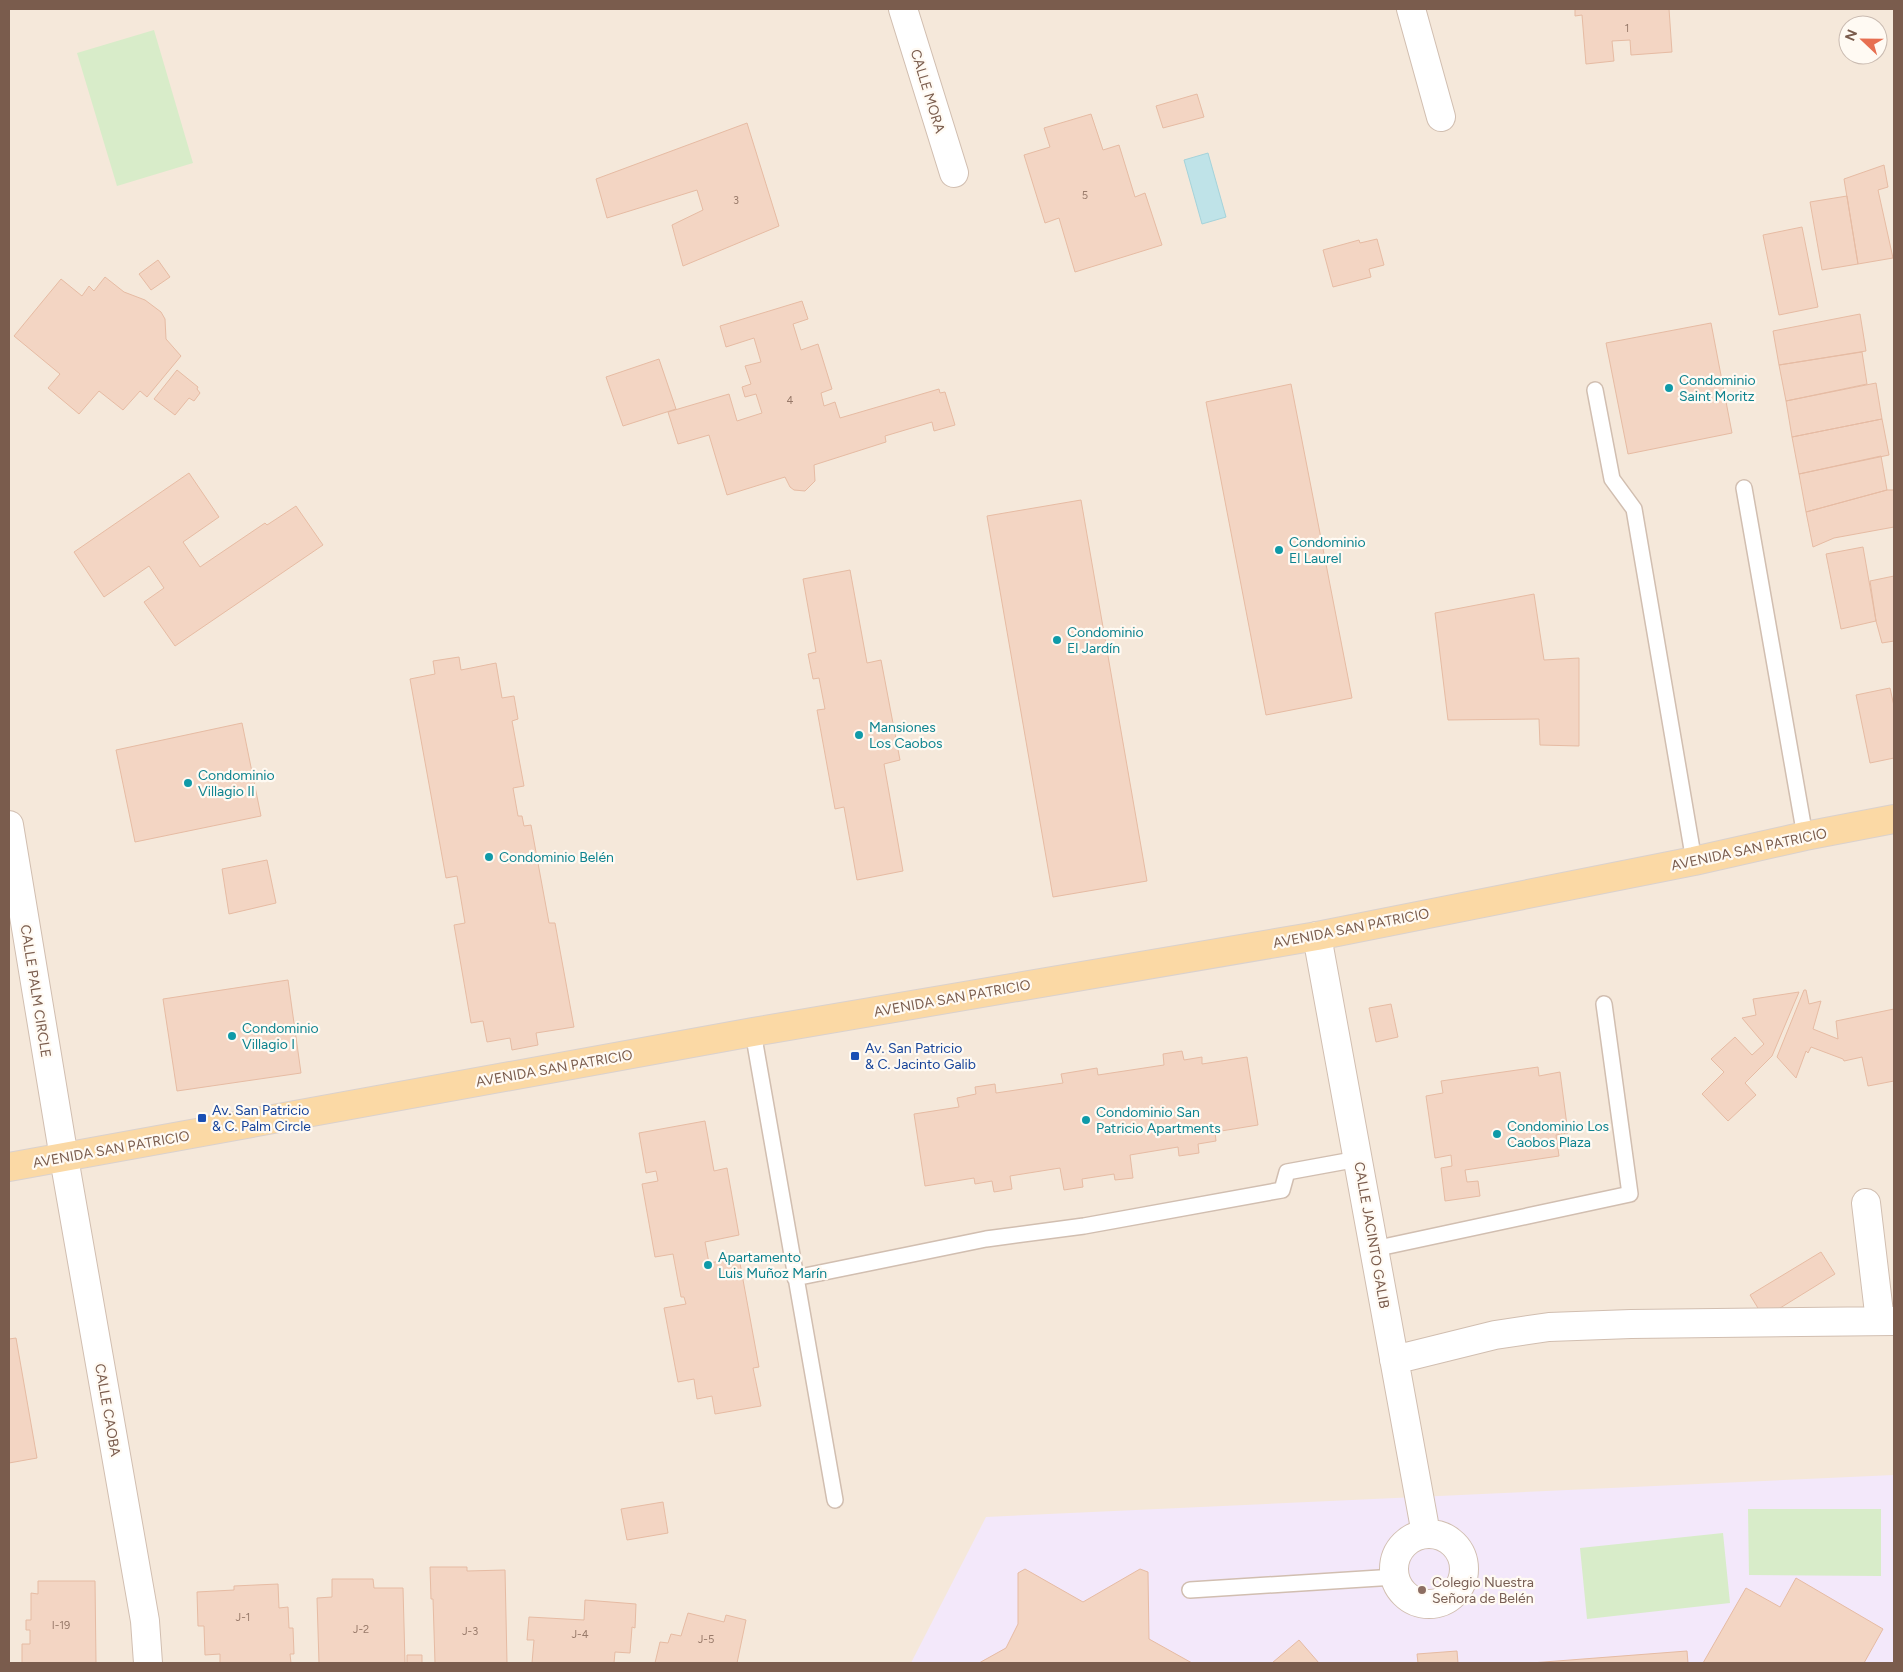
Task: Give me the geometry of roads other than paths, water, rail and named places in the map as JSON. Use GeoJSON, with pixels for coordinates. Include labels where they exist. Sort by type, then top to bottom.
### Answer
{"type":"FeatureCollection","features":[{"type":"Feature","properties":{"kind":"main road","name":"AVENIDA SAN PATRICIO"},"geometry":{"type":"LineString","coordinates":[[9,1167],[753,1032],[1318,936],[1694,862],[1805,836],[1894,819]]}},
{"type":"Feature","properties":{"kind":"street","name":"CALLE MORA"},"geometry":{"type":"LineString","coordinates":[[903,9],[954,173]]}},
{"type":"Feature","properties":{"kind":"street"},"geometry":{"type":"LineString","coordinates":[[1411,9],[1441,118]]}},
{"type":"Feature","properties":{"kind":"street","name":"CALLE PALM CIRCLE"},"geometry":{"type":"LineString","coordinates":[[9,825],[12,870],[64,1158]]}},
{"type":"Feature","properties":{"kind":"street","name":"CALLE JACINTO GALIB"},"geometry":{"type":"LineString","coordinates":[[1318,936],[1426,1534]]}},
{"type":"Feature","properties":{"kind":"street","name":"CALLE CAOBA"},"geometry":{"type":"LineString","coordinates":[[64,1158],[145,1621],[148,1663]]}},
{"type":"Feature","properties":{"kind":"street"},"geometry":{"type":"LineString","coordinates":[[1394,1360],[1494,1335],[1549,1327],[1631,1324],[1887,1321],[1866,1203]]}},
{"type":"Feature","properties":{"kind":"street"},"geometry":{"type":"LineString","coordinates":[[1430,1533],[1446,1538],[1458,1548],[1464,1564],[1459,1587],[1453,1594],[1440,1602],[1424,1604],[1408,1597],[1397,1585],[1395,1577],[1394,1562],[1402,1546],[1414,1536],[1430,1533]]}},
{"type":"Feature","properties":{"kind":"lane"},"geometry":{"type":"LineString","coordinates":[[1596,390],[1612,479],[1634,509],[1694,862]]}},
{"type":"Feature","properties":{"kind":"lane"},"geometry":{"type":"LineString","coordinates":[[1744,488],[1805,836]]}},
{"type":"Feature","properties":{"kind":"lane"},"geometry":{"type":"LineString","coordinates":[[1374,1249],[1630,1194],[1604,1004]]}},
{"type":"Feature","properties":{"kind":"lane"},"geometry":{"type":"LineString","coordinates":[[753,1032],[835,1500]]}},
{"type":"Feature","properties":{"kind":"lane"},"geometry":{"type":"LineString","coordinates":[[795,1278],[986,1239],[1084,1226],[1282,1190],[1287,1172],[1358,1159]]}},
{"type":"Feature","properties":{"kind":"lane"},"geometry":{"type":"LineString","coordinates":[[1190,1590],[1395,1577]]}},
{"type":"Feature","properties":{"kind":"water"},"geometry":{"type":"Polygon","coordinates":[[[1208,153],[1226,217],[1202,224],[1184,160],[1208,153]]]}},
{"type":"Feature","properties":{"kind":"place","name":"Condominio Saint Moritz"},"geometry":{"type":"Point","coordinates":[1669,388]}},
{"type":"Feature","properties":{"kind":"place","name":"Condominio El Laurel"},"geometry":{"type":"Point","coordinates":[1279,550]}},
{"type":"Feature","properties":{"kind":"place","name":"Condominio El Jardín"},"geometry":{"type":"Point","coordinates":[1057,640]}},
{"type":"Feature","properties":{"kind":"place","name":"Mansiones Los Caobos"},"geometry":{"type":"Point","coordinates":[859,735]}},
{"type":"Feature","properties":{"kind":"place","name":"Condominio Villagio II"},"geometry":{"type":"Point","coordinates":[188,783]}},
{"type":"Feature","properties":{"kind":"place","name":"Condominio Belén"},"geometry":{"type":"Point","coordinates":[489,857]}},
{"type":"Feature","properties":{"kind":"place","name":"Condominio Villagio I"},"geometry":{"type":"Point","coordinates":[232,1036]}},
{"type":"Feature","properties":{"kind":"place","name":"Av. San Patricio & C. Jacinto Galib"},"geometry":{"type":"Point","coordinates":[855,1056]}},
{"type":"Feature","properties":{"kind":"place","name":"Av. San Patricio & C. Palm Circle"},"geometry":{"type":"Point","coordinates":[202,1118]}},
{"type":"Feature","properties":{"kind":"place","name":"Condominio San Patricio Apartments"},"geometry":{"type":"Point","coordinates":[1086,1120]}},
{"type":"Feature","properties":{"kind":"place","name":"Condominio Los Caobos Plaza"},"geometry":{"type":"Point","coordinates":[1497,1134]}},
{"type":"Feature","properties":{"kind":"place","name":"Apartamento Luis Muñoz Marín"},"geometry":{"type":"Point","coordinates":[708,1265]}},
{"type":"Feature","properties":{"kind":"place","name":"Colegio Nuestra Señora de Belén"},"geometry":{"type":"Point","coordinates":[1422,1590]}}]}
